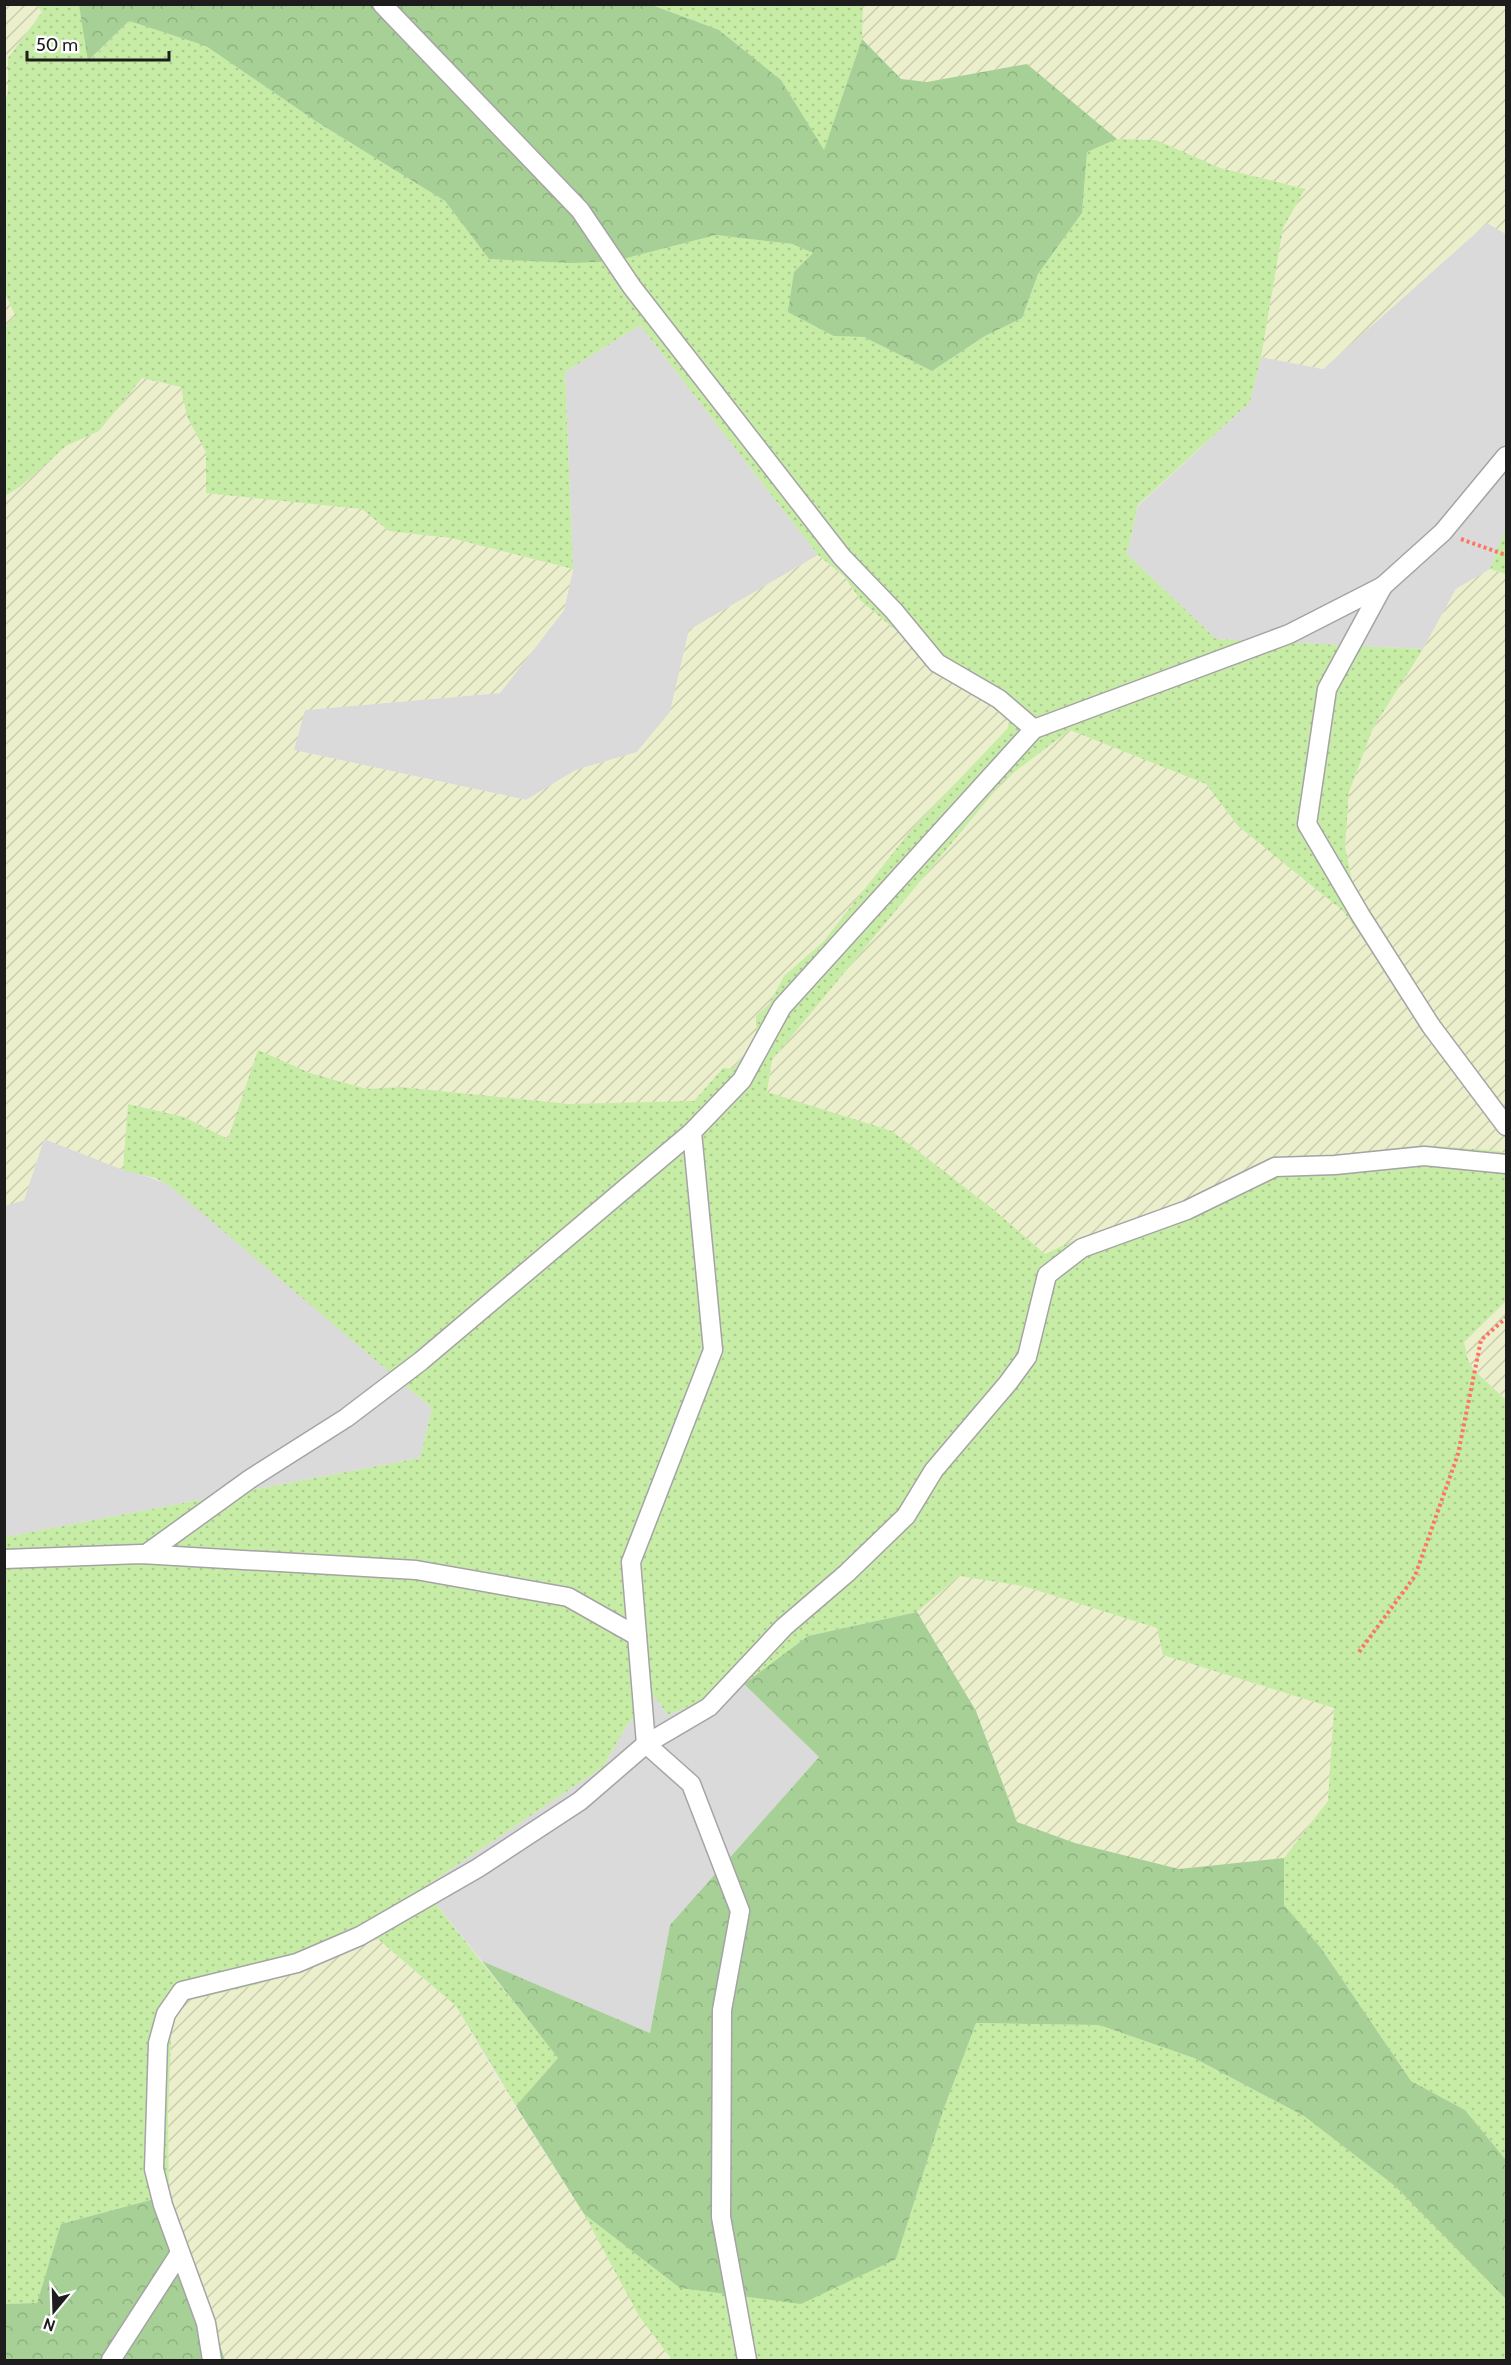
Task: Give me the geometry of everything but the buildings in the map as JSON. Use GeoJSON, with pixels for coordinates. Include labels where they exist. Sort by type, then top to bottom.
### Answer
{"type":"FeatureCollection","features":[{"type":"Feature","properties":{"kind":"street"},"geometry":{"type":"LineString","coordinates":[[382,4],[580,210],[632,287],[835,548],[894,610],[938,663],[999,699],[1034,729]]}},
{"type":"Feature","properties":{"kind":"street"},"geometry":{"type":"LineString","coordinates":[[146,1554],[250,1479],[346,1418],[421,1361],[692,1132],[742,1080],[782,1007],[1034,729],[1289,634],[1383,586],[1443,532],[1506,456]]}},
{"type":"Feature","properties":{"kind":"street"},"geometry":{"type":"LineString","coordinates":[[1383,586],[1327,689],[1307,825],[1361,916],[1431,1026],[1506,1126]]}},
{"type":"Feature","properties":{"kind":"street"},"geometry":{"type":"LineString","coordinates":[[692,1132],[713,1350],[631,1562],[646,1744],[691,1784],[740,1911],[722,2010],[721,2217],[747,2361]]}},
{"type":"Feature","properties":{"kind":"street"},"geometry":{"type":"LineString","coordinates":[[212,2361],[206,2323],[163,2205],[154,2169],[158,2043],[166,2013],[182,1991],[297,1963],[360,1935],[478,1868],[580,1801],[646,1744],[710,1707],[784,1627],[847,1573],[906,1516],[934,1470],[1008,1383],[1027,1357],[1047,1275],[1082,1248],[1187,1210],[1275,1167],[1335,1165],[1424,1155],[1506,1164]]}},
{"type":"Feature","properties":{"kind":"street"},"geometry":{"type":"LineString","coordinates":[[4,1559],[146,1554],[416,1570],[568,1597],[637,1636]]}},
{"type":"Feature","properties":{"kind":"street"},"geometry":{"type":"LineString","coordinates":[[111,2361],[180,2253]]}},
{"type":"Feature","properties":{"kind":"path"},"geometry":{"type":"LineString","coordinates":[[1443,532],[1506,555]]}},
{"type":"Feature","properties":{"kind":"path"},"geometry":{"type":"LineString","coordinates":[[1359,1652],[1415,1576],[1458,1454],[1481,1340],[1506,1318]]}},
{"type":"Feature","properties":{"kind":"shaded area"},"geometry":{"type":"Polygon","coordinates":[[[1487,223],[1506,234],[1506,527],[1490,569],[1456,589],[1423,649],[1216,639],[1127,554],[1138,506],[1250,402],[1261,357],[1323,369],[1487,223]]]}},
{"type":"Feature","properties":{"kind":"shaded area"},"geometry":{"type":"Polygon","coordinates":[[[640,325],[818,555],[689,630],[670,712],[637,752],[576,770],[526,800],[293,750],[305,710],[500,693],[564,610],[573,569],[565,372],[640,325]]]}},
{"type":"Feature","properties":{"kind":"shaded area"},"geometry":{"type":"Polygon","coordinates":[[[44,1139],[170,1185],[432,1408],[420,1458],[5,1537],[4,1206],[24,1200],[44,1139]]]}},
{"type":"Feature","properties":{"kind":"shaded area"},"geometry":{"type":"Polygon","coordinates":[[[744,1684],[819,1757],[670,1925],[650,2033],[482,1961],[423,1888],[603,1767],[627,1725],[655,1697],[668,1715],[744,1684]]]}},
{"type":"Feature","properties":{"kind":"green space"},"geometry":{"type":"Polygon","coordinates":[[[5,5],[36,5],[42,12],[8,58],[8,91],[5,103],[5,5]]]}},
{"type":"Feature","properties":{"kind":"green space"},"geometry":{"type":"Polygon","coordinates":[[[36,5],[79,5],[89,61],[129,21],[206,46],[317,122],[445,201],[489,259],[615,261],[716,235],[792,244],[814,253],[794,272],[834,336],[864,337],[932,371],[985,336],[1022,318],[1038,274],[1082,213],[1087,152],[1117,139],[1156,140],[1220,168],[1305,189],[1283,228],[1261,357],[1250,402],[1138,505],[1127,554],[1216,639],[1423,649],[1373,728],[1349,792],[1345,847],[1354,890],[1444,1032],[1506,1115],[1506,1135],[1343,911],[1238,826],[1206,784],[1070,730],[1004,780],[772,1060],[767,1092],[892,1131],[994,1210],[1045,1254],[1077,1239],[1183,1201],[1272,1157],[1335,1155],[1423,1145],[1499,1151],[1506,1154],[1506,1301],[1464,1342],[1468,1360],[1474,1370],[1506,1400],[1506,2160],[1465,2110],[1411,2081],[1321,1948],[1284,1905],[1284,1858],[1328,1801],[1334,1708],[1163,1655],[1157,1628],[1023,1586],[959,1576],[917,1612],[808,1636],[744,1684],[668,1715],[655,1697],[627,1725],[603,1767],[423,1888],[558,2058],[516,2106],[456,2006],[378,1939],[256,1985],[189,2000],[172,2015],[168,2114],[169,2195],[61,2224],[37,2303],[5,2304],[5,1537],[420,1458],[432,1408],[170,1186],[155,1178],[123,1170],[128,1104],[184,1117],[228,1139],[258,1050],[310,1073],[367,1089],[400,1087],[569,1104],[694,1101],[723,1068],[733,1069],[756,1039],[756,1016],[769,1004],[784,976],[823,942],[911,830],[1008,728],[1009,719],[983,698],[926,663],[899,633],[860,600],[845,577],[818,555],[640,325],[565,372],[573,569],[451,538],[389,531],[362,509],[206,493],[206,452],[187,417],[181,387],[142,378],[99,431],[66,446],[21,486],[5,496],[5,328],[15,315],[4,291],[5,103],[8,91],[8,58],[42,12],[36,5]]]}},
{"type":"Feature","properties":{"kind":"green space"},"geometry":{"type":"Polygon","coordinates":[[[79,5],[652,5],[719,30],[781,80],[824,150],[862,39],[901,79],[927,82],[1027,64],[1117,139],[1087,152],[1082,213],[1038,274],[1022,318],[985,336],[932,371],[864,337],[834,336],[788,312],[794,272],[813,253],[792,244],[716,235],[615,261],[572,263],[489,259],[445,201],[317,122],[206,46],[129,21],[88,61],[79,5]]]}},
{"type":"Feature","properties":{"kind":"green space"},"geometry":{"type":"Polygon","coordinates":[[[652,5],[863,5],[862,39],[824,151],[781,80],[719,30],[652,5]]]}},
{"type":"Feature","properties":{"kind":"green space"},"geometry":{"type":"Polygon","coordinates":[[[863,5],[1506,5],[1506,234],[1487,223],[1323,369],[1261,357],[1283,228],[1304,189],[1220,168],[1156,140],[1117,139],[1027,64],[927,82],[901,79],[862,39],[863,5]]]}},
{"type":"Feature","properties":{"kind":"green space"},"geometry":{"type":"Polygon","coordinates":[[[4,291],[15,315],[5,328],[4,328],[4,291]]]}},
{"type":"Feature","properties":{"kind":"green space"},"geometry":{"type":"Polygon","coordinates":[[[142,378],[181,387],[187,417],[206,452],[206,493],[363,509],[389,531],[451,538],[573,569],[564,610],[500,693],[305,710],[294,750],[526,800],[576,770],[637,752],[670,712],[689,630],[818,555],[845,577],[860,600],[899,633],[926,663],[983,698],[1009,719],[1008,728],[911,830],[823,942],[784,976],[769,1004],[756,1016],[756,1038],[733,1069],[723,1068],[694,1102],[569,1104],[400,1087],[367,1089],[310,1073],[258,1051],[228,1139],[184,1117],[128,1104],[123,1170],[44,1139],[24,1200],[5,1206],[4,496],[21,486],[66,446],[99,431],[142,378]]]}},
{"type":"Feature","properties":{"kind":"green space"},"geometry":{"type":"Polygon","coordinates":[[[1506,527],[1506,574],[1490,569],[1506,527]]]}},
{"type":"Feature","properties":{"kind":"green space"},"geometry":{"type":"Polygon","coordinates":[[[1490,569],[1506,574],[1506,1115],[1444,1032],[1354,890],[1345,847],[1349,792],[1373,728],[1423,649],[1456,589],[1490,569]]]}},
{"type":"Feature","properties":{"kind":"green space"},"geometry":{"type":"Polygon","coordinates":[[[1070,730],[1206,784],[1238,826],[1343,911],[1506,1135],[1506,1154],[1498,1151],[1423,1145],[1334,1155],[1272,1157],[1183,1201],[1077,1239],[1045,1254],[994,1210],[892,1131],[767,1093],[772,1060],[1004,780],[1070,730]]]}},
{"type":"Feature","properties":{"kind":"green space"},"geometry":{"type":"Polygon","coordinates":[[[1506,1301],[1506,1400],[1475,1370],[1468,1360],[1464,1342],[1506,1301]]]}},
{"type":"Feature","properties":{"kind":"green space"},"geometry":{"type":"Polygon","coordinates":[[[959,1576],[1023,1586],[1157,1628],[1163,1655],[1334,1708],[1328,1801],[1284,1858],[1179,1869],[1075,1843],[1017,1822],[976,1711],[917,1612],[959,1576]]]}},
{"type":"Feature","properties":{"kind":"green space"},"geometry":{"type":"Polygon","coordinates":[[[917,1612],[976,1711],[1017,1822],[1075,1843],[1179,1869],[1284,1858],[1284,1905],[1321,1948],[1411,2081],[1465,2110],[1506,2160],[1506,2299],[1395,2186],[1304,2116],[1194,2058],[1099,2025],[976,2023],[944,2108],[896,2259],[801,2304],[680,2288],[584,2214],[516,2106],[558,2058],[482,1961],[650,2033],[670,1925],[819,1757],[744,1684],[808,1636],[917,1612]]]}},
{"type":"Feature","properties":{"kind":"green space"},"geometry":{"type":"Polygon","coordinates":[[[378,1939],[456,2006],[494,2073],[584,2214],[639,2316],[672,2360],[225,2360],[169,2195],[168,2114],[172,2014],[189,2000],[256,1985],[378,1939]]]}},
{"type":"Feature","properties":{"kind":"green space"},"geometry":{"type":"Polygon","coordinates":[[[976,2023],[1099,2025],[1194,2058],[1304,2116],[1395,2186],[1506,2299],[1506,2360],[672,2360],[639,2316],[584,2214],[680,2288],[896,2259],[944,2108],[976,2023]]]}},
{"type":"Feature","properties":{"kind":"green space"},"geometry":{"type":"Polygon","coordinates":[[[169,2195],[225,2360],[5,2360],[4,2304],[37,2303],[61,2224],[169,2195]]]}}]}
